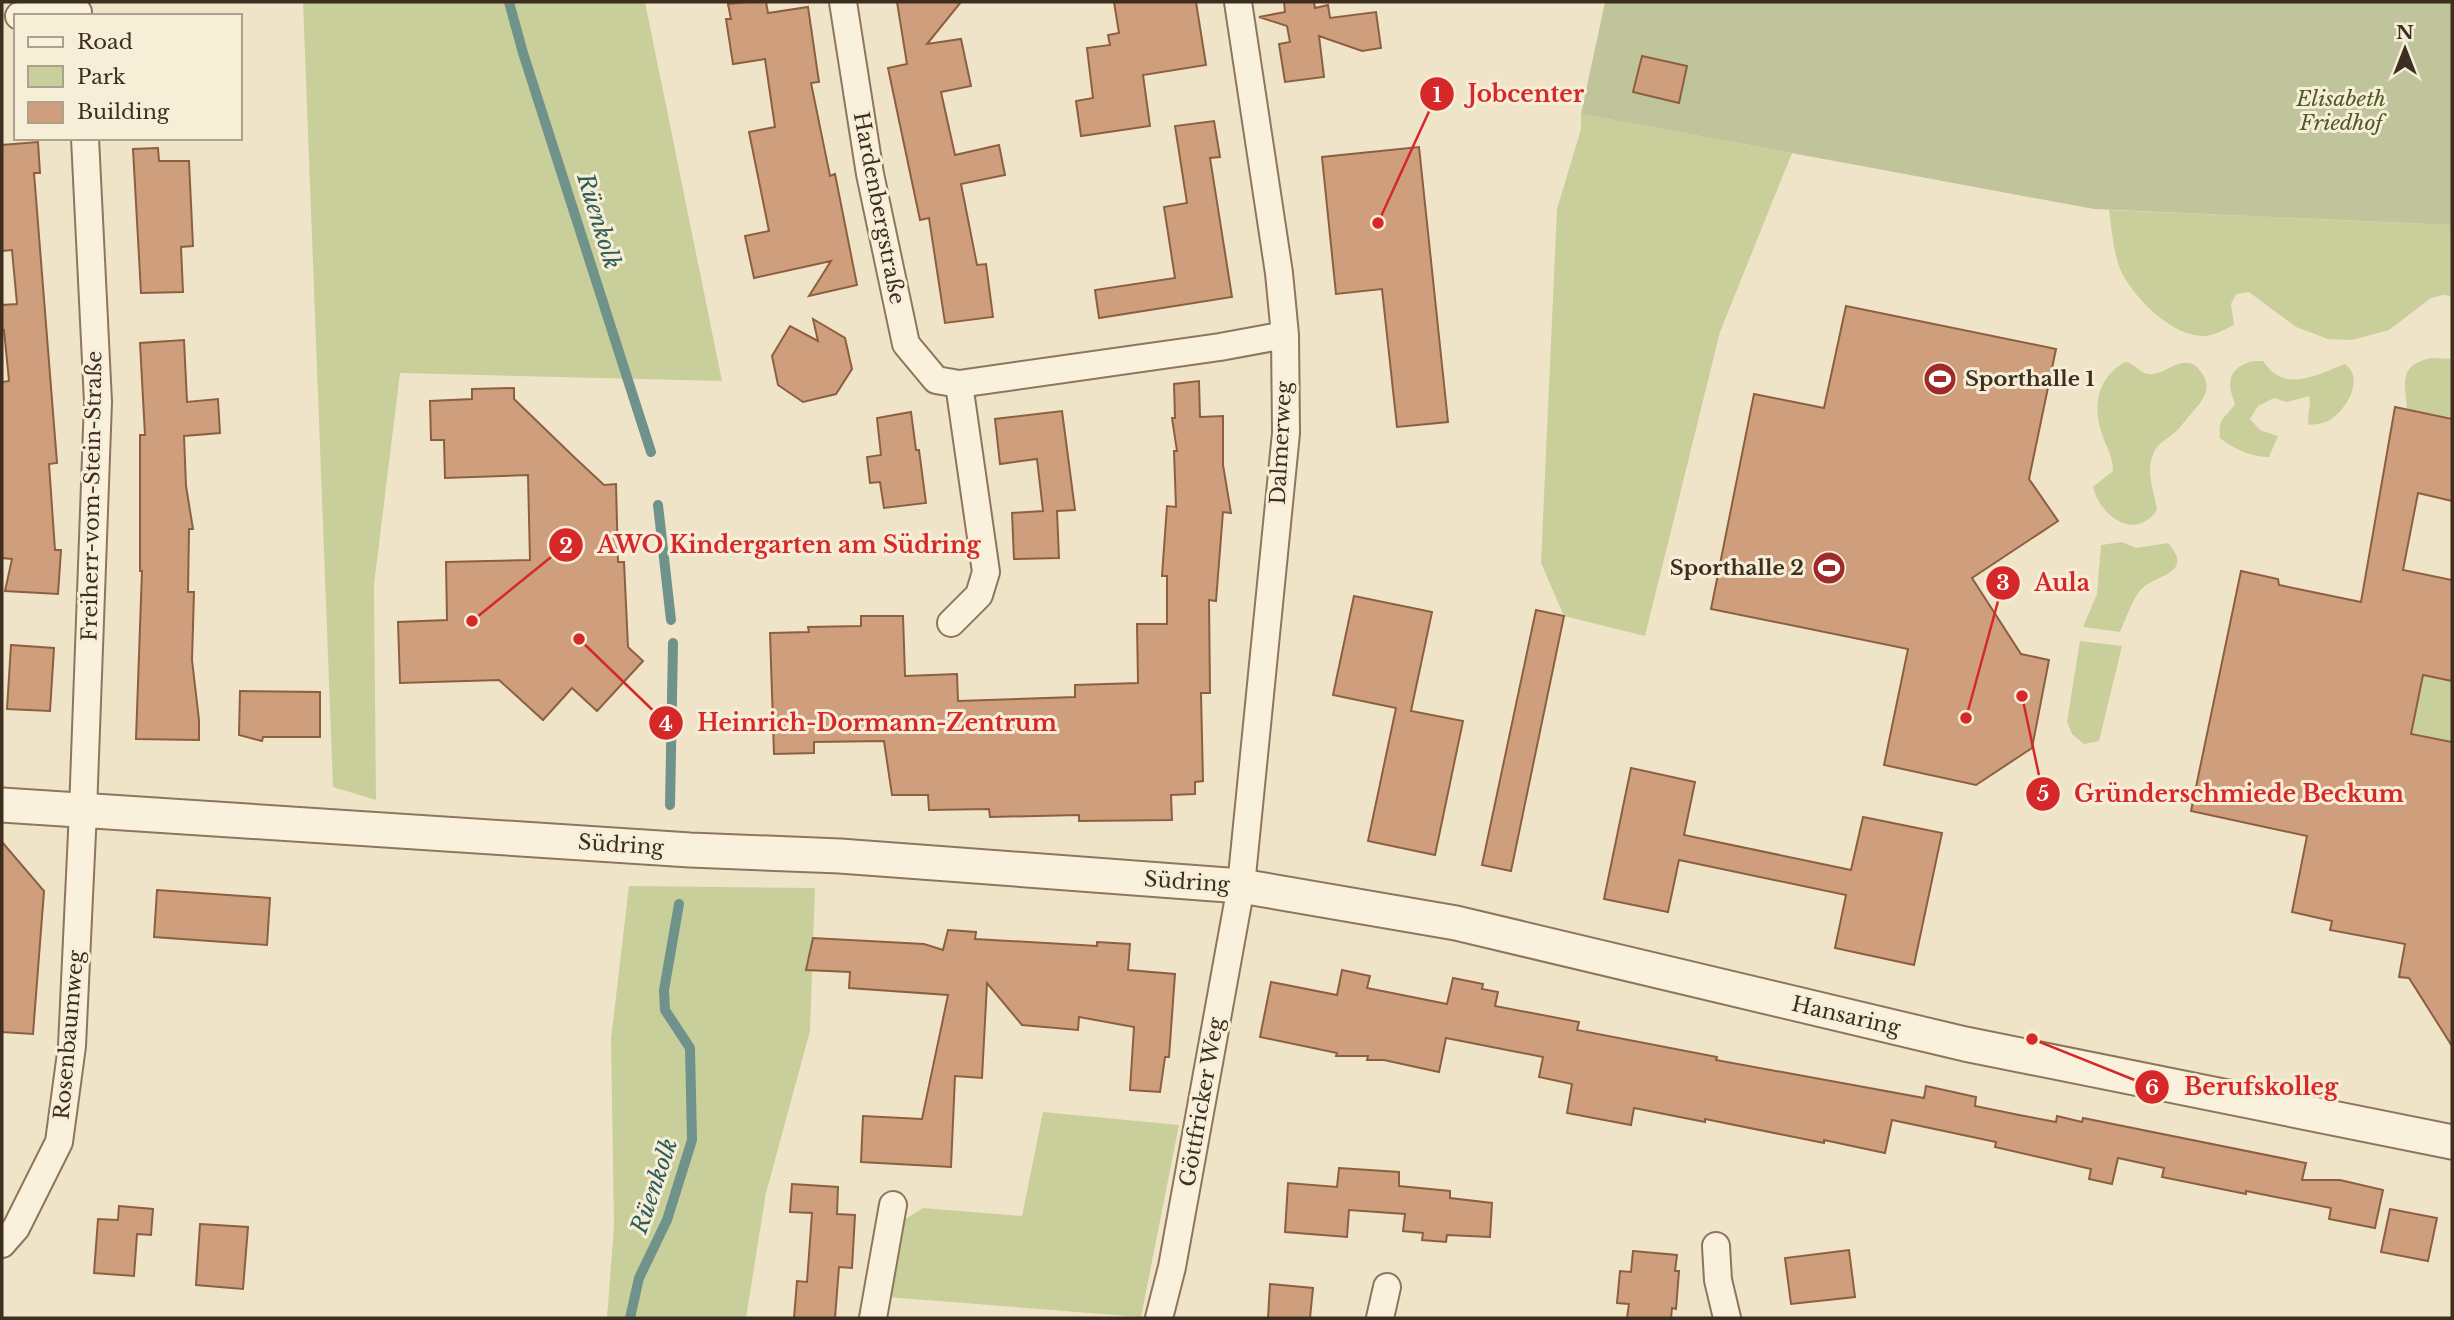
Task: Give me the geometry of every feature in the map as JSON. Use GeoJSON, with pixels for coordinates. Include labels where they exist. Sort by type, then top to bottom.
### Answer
{"type":"FeatureCollection","features":[{"type":"Feature","properties":{"kind":"street","name":"Hardenbergstraße"},"geometry":{"type":"LineString","coordinates":[[844,2],[870,174],[906,344],[947,382]]}},
{"type":"Feature","properties":{"kind":"street","name":"Dalmerweg"},"geometry":{"type":"LineString","coordinates":[[1238,2],[1279,273],[1285,335],[1286,433],[1241,886]]}},
{"type":"Feature","properties":{"kind":"street"},"geometry":{"type":"LineString","coordinates":[[38,14],[78,10]]}},
{"type":"Feature","properties":{"kind":"street","name":"Freiherr-vom-Stein-Straße"},"geometry":{"type":"LineString","coordinates":[[83,811],[98,402],[85,140]]}},
{"type":"Feature","properties":{"kind":"street"},"geometry":{"type":"LineString","coordinates":[[951,623],[979,595],[986,572],[947,382],[1220,347],[1285,335]]}},
{"type":"Feature","properties":{"kind":"street","name":"Südring"},"geometry":{"type":"LineString","coordinates":[[2,805],[690,850],[840,856],[1241,886]]}},
{"type":"Feature","properties":{"kind":"street","name":"Rosenbaumweg"},"geometry":{"type":"LineString","coordinates":[[2,1244],[16,1228],[59,1142],[72,1046],[83,811]]}},
{"type":"Feature","properties":{"kind":"street","name":"Hansaring"},"geometry":{"type":"LineString","coordinates":[[1241,886],[1456,923],[1965,1044],[2452,1142]]}},
{"type":"Feature","properties":{"kind":"street","name":"Göttfricker Weg"},"geometry":{"type":"LineString","coordinates":[[1160,1318],[1241,886]]}},
{"type":"Feature","properties":{"kind":"street"},"geometry":{"type":"LineString","coordinates":[[873,1318],[892,1205]]}},
{"type":"Feature","properties":{"kind":"street"},"geometry":{"type":"LineString","coordinates":[[1716,1246],[1718,1280],[1727,1318]]}},
{"type":"Feature","properties":{"kind":"street"},"geometry":{"type":"LineString","coordinates":[[1380,1318],[1387,1287]]}},
{"type":"Feature","properties":{"kind":"green space"},"geometry":{"type":"Polygon","coordinates":[[[303,2],[645,2],[722,381],[400,373],[374,585],[376,800],[333,787],[303,2]]]}},
{"type":"Feature","properties":{"kind":"green space","name":"Elisabeth Friedhof"},"geometry":{"type":"Polygon","coordinates":[[[1605,2],[2452,2],[2452,225],[2094,209],[1581,114],[1605,2]]]}},
{"type":"Feature","properties":{"kind":"green space"},"geometry":{"type":"Polygon","coordinates":[[[1581,114],[1792,153],[1720,332],[1645,636],[1564,616],[1541,563],[1557,209],[1581,129],[1581,114]]]}},
{"type":"Feature","properties":{"kind":"green space"},"geometry":{"type":"Polygon","coordinates":[[[2109,210],[2452,225],[2452,296],[2431,298],[2389,330],[2352,340],[2328,339],[2296,327],[2249,292],[2236,294],[2231,304],[2234,325],[2212,335],[2192,335],[2156,315],[2128,283],[2117,258],[2109,210]]]}},
{"type":"Feature","properties":{"kind":"green space"},"geometry":{"type":"Polygon","coordinates":[[[2432,358],[2452,359],[2452,419],[2407,410],[2406,376],[2413,365],[2432,358]]]}},
{"type":"Feature","properties":{"kind":"green space"},"geometry":{"type":"Polygon","coordinates":[[[2253,361],[2263,361],[2281,377],[2291,379],[2312,377],[2345,364],[2353,376],[2350,398],[2335,416],[2326,422],[2309,425],[2309,396],[2287,402],[2274,398],[2258,406],[2250,419],[2260,430],[2278,436],[2269,457],[2249,454],[2220,438],[2220,426],[2235,404],[2230,389],[2231,377],[2238,368],[2253,361]]]}},
{"type":"Feature","properties":{"kind":"green space"},"geometry":{"type":"Polygon","coordinates":[[[2125,362],[2149,374],[2179,364],[2191,364],[2201,372],[2206,384],[2205,394],[2199,404],[2178,430],[2154,452],[2150,474],[2157,510],[2139,524],[2119,521],[2111,515],[2097,498],[2093,487],[2113,471],[2111,456],[2099,423],[2100,393],[2109,376],[2125,362]]]}},
{"type":"Feature","properties":{"kind":"green space"},"geometry":{"type":"Polygon","coordinates":[[[2122,542],[2136,548],[2168,543],[2176,554],[2175,568],[2139,592],[2120,632],[2083,627],[2097,594],[2101,545],[2122,542]]]}},
{"type":"Feature","properties":{"kind":"green space"},"geometry":{"type":"Polygon","coordinates":[[[2080,641],[2122,646],[2099,741],[2084,744],[2072,734],[2067,722],[2080,641]]]}},
{"type":"Feature","properties":{"kind":"green space"},"geometry":{"type":"Polygon","coordinates":[[[2423,675],[2452,681],[2452,742],[2448,741],[2399,792],[2423,675]]]}},
{"type":"Feature","properties":{"kind":"green space"},"geometry":{"type":"Polygon","coordinates":[[[629,886],[815,888],[810,1031],[766,1193],[746,1318],[607,1318],[614,1226],[611,1039],[629,886]]]}},
{"type":"Feature","properties":{"kind":"green space"},"geometry":{"type":"Polygon","coordinates":[[[1043,1112],[1179,1125],[1141,1317],[887,1297],[904,1220],[923,1208],[1022,1216],[1043,1112]]]}},
{"type":"Feature","properties":{"kind":"building"},"geometry":{"type":"Polygon","coordinates":[[[766,2],[768,13],[808,7],[819,82],[811,83],[830,176],[835,174],[857,285],[809,296],[831,261],[754,278],[745,236],[769,231],[749,132],[775,127],[765,59],[733,64],[726,19],[731,19],[728,4],[766,2]]]}},
{"type":"Feature","properties":{"kind":"building"},"geometry":{"type":"Polygon","coordinates":[[[897,2],[961,2],[927,44],[961,39],[971,86],[941,92],[955,155],[999,145],[1005,175],[961,184],[977,265],[986,264],[993,317],[945,323],[929,218],[920,220],[888,68],[907,64],[897,2]]]}},
{"type":"Feature","properties":{"kind":"building"},"geometry":{"type":"Polygon","coordinates":[[[1114,2],[1196,2],[1206,65],[1143,75],[1150,126],[1081,136],[1076,101],[1093,98],[1087,48],[1110,45],[1108,35],[1119,33],[1114,2]]]}},
{"type":"Feature","properties":{"kind":"building"},"geometry":{"type":"Polygon","coordinates":[[[1284,2],[1314,2],[1315,8],[1328,5],[1330,18],[1376,12],[1381,48],[1362,51],[1319,36],[1324,77],[1285,82],[1279,44],[1290,42],[1287,26],[1259,17],[1285,12],[1284,2]]]}},
{"type":"Feature","properties":{"kind":"building"},"geometry":{"type":"Polygon","coordinates":[[[1642,56],[1687,66],[1679,103],[1633,92],[1642,56]]]}},
{"type":"Feature","properties":{"kind":"building"},"geometry":{"type":"Polygon","coordinates":[[[1214,121],[1220,157],[1210,158],[1232,297],[1099,318],[1095,290],[1175,278],[1164,207],[1187,203],[1175,126],[1214,121]]]}},
{"type":"Feature","properties":{"kind":"building"},"geometry":{"type":"Polygon","coordinates":[[[38,142],[40,173],[34,173],[57,463],[49,464],[55,550],[61,550],[58,594],[5,591],[12,559],[2,558],[2,382],[9,381],[2,330],[2,305],[17,304],[12,250],[2,251],[2,145],[38,142]]]}},
{"type":"Feature","properties":{"kind":"building"},"geometry":{"type":"Polygon","coordinates":[[[1419,147],[1448,422],[1397,427],[1382,289],[1336,294],[1322,157],[1419,147]]]}},
{"type":"Feature","properties":{"kind":"building"},"geometry":{"type":"Polygon","coordinates":[[[158,148],[159,161],[189,161],[193,246],[181,247],[183,292],[141,293],[133,149],[158,148]]]}},
{"type":"Feature","properties":{"kind":"building"},"geometry":{"type":"Polygon","coordinates":[[[1846,306],[2056,349],[2029,479],[2058,521],[1972,578],[2021,654],[2049,660],[2032,748],[1976,785],[1884,765],[1908,649],[1711,609],[1754,394],[1824,408],[1846,306]]]}},
{"type":"Feature","properties":{"kind":"building"},"geometry":{"type":"Polygon","coordinates":[[[813,319],[845,338],[852,369],[836,394],[803,402],[778,385],[772,356],[790,326],[818,341],[813,319]]]}},
{"type":"Feature","properties":{"kind":"building"},"geometry":{"type":"Polygon","coordinates":[[[184,340],[187,402],[218,399],[220,433],[184,436],[186,486],[193,529],[189,529],[188,592],[194,592],[192,660],[199,740],[136,739],[142,571],[140,435],[145,435],[140,343],[184,340]]]}},
{"type":"Feature","properties":{"kind":"building"},"geometry":{"type":"Polygon","coordinates":[[[1199,381],[1200,417],[1223,416],[1223,465],[1231,513],[1223,512],[1216,601],[1209,600],[1210,693],[1201,693],[1203,781],[1195,782],[1195,794],[1171,795],[1172,820],[1079,821],[1079,815],[990,817],[989,809],[929,810],[928,795],[892,795],[884,741],[814,742],[814,753],[774,754],[770,633],[809,632],[808,627],[861,626],[861,616],[903,616],[905,676],[957,674],[958,701],[1075,697],[1075,685],[1138,683],[1137,624],[1167,624],[1167,576],[1162,576],[1167,506],[1176,507],[1174,451],[1177,451],[1172,418],[1175,418],[1174,384],[1199,381]]]}},
{"type":"Feature","properties":{"kind":"building"},"geometry":{"type":"Polygon","coordinates":[[[514,388],[514,399],[574,457],[604,485],[616,484],[618,562],[624,562],[628,647],[643,661],[597,711],[572,688],[543,720],[499,680],[400,683],[398,622],[447,620],[446,562],[530,560],[528,475],[445,478],[444,440],[431,440],[430,401],[472,399],[472,389],[514,388]]]}},
{"type":"Feature","properties":{"kind":"building"},"geometry":{"type":"Polygon","coordinates":[[[2395,407],[2452,419],[2452,501],[2418,493],[2403,570],[2452,580],[2452,681],[2423,675],[2411,734],[2452,742],[2452,1046],[2409,978],[2399,977],[2405,944],[2330,930],[2332,921],[2292,912],[2307,836],[2191,811],[2241,571],[2278,579],[2279,585],[2361,602],[2395,407]]]}},
{"type":"Feature","properties":{"kind":"building"},"geometry":{"type":"Polygon","coordinates":[[[1062,411],[1075,510],[1057,511],[1059,558],[1014,559],[1012,513],[1043,511],[1037,459],[1000,464],[995,419],[1062,411]]]}},
{"type":"Feature","properties":{"kind":"building"},"geometry":{"type":"Polygon","coordinates":[[[911,412],[926,503],[884,508],[880,482],[870,483],[867,457],[881,455],[877,418],[911,412]]]}},
{"type":"Feature","properties":{"kind":"building"},"geometry":{"type":"Polygon","coordinates":[[[1354,596],[1432,612],[1411,711],[1463,721],[1435,855],[1368,841],[1396,708],[1333,695],[1354,596]]]}},
{"type":"Feature","properties":{"kind":"building"},"geometry":{"type":"Polygon","coordinates":[[[1536,610],[1564,616],[1511,871],[1482,865],[1536,610]]]}},
{"type":"Feature","properties":{"kind":"building"},"geometry":{"type":"Polygon","coordinates":[[[11,645],[54,648],[50,711],[7,709],[11,645]]]}},
{"type":"Feature","properties":{"kind":"building"},"geometry":{"type":"Polygon","coordinates":[[[240,691],[320,692],[320,737],[263,737],[262,741],[239,735],[240,691]]]}},
{"type":"Feature","properties":{"kind":"building"},"geometry":{"type":"Polygon","coordinates":[[[1631,768],[1695,782],[1684,835],[1851,870],[1863,817],[1942,833],[1914,965],[1835,948],[1846,895],[1679,860],[1668,912],[1604,899],[1631,768]]]}},
{"type":"Feature","properties":{"kind":"building"},"geometry":{"type":"Polygon","coordinates":[[[2,842],[44,891],[33,1034],[2,1032],[2,842]]]}},
{"type":"Feature","properties":{"kind":"building"},"geometry":{"type":"Polygon","coordinates":[[[157,890],[270,898],[267,945],[154,937],[157,890]]]}},
{"type":"Feature","properties":{"kind":"building"},"geometry":{"type":"Polygon","coordinates":[[[948,930],[976,932],[975,939],[1097,946],[1097,942],[1130,944],[1128,970],[1175,974],[1169,1057],[1165,1057],[1160,1092],[1130,1090],[1134,1027],[1079,1017],[1078,1030],[1022,1025],[987,983],[982,1078],[955,1076],[951,1167],[861,1162],[863,1116],[922,1119],[948,995],[849,988],[850,972],[806,970],[813,938],[924,944],[943,950],[948,930]]]}},
{"type":"Feature","properties":{"kind":"building"},"geometry":{"type":"Polygon","coordinates":[[[1342,970],[1370,976],[1367,988],[1447,1004],[1453,978],[1483,984],[1482,989],[1498,992],[1495,1006],[1579,1022],[1577,1030],[1717,1057],[1716,1060],[1924,1098],[1926,1086],[1976,1097],[1975,1106],[2019,1115],[2056,1122],[2057,1116],[2082,1122],[2083,1118],[2306,1163],[2302,1180],[2340,1180],[2383,1190],[2375,1228],[2329,1219],[2331,1208],[2162,1177],[2164,1168],[2118,1158],[2112,1184],[2089,1179],[2091,1169],[1995,1147],[1996,1142],[1892,1120],[1885,1153],[1634,1108],[1631,1125],[1567,1113],[1572,1084],[1539,1077],[1543,1057],[1446,1038],[1439,1072],[1384,1060],[1367,1060],[1368,1056],[1336,1056],[1337,1053],[1260,1037],[1271,982],[1337,995],[1342,970]]]}},
{"type":"Feature","properties":{"kind":"building"},"geometry":{"type":"Polygon","coordinates":[[[1339,1168],[1399,1172],[1399,1186],[1450,1191],[1450,1198],[1492,1203],[1490,1237],[1447,1235],[1446,1242],[1422,1240],[1423,1233],[1403,1231],[1405,1214],[1349,1210],[1347,1237],[1285,1232],[1288,1183],[1337,1187],[1339,1168]]]}},
{"type":"Feature","properties":{"kind":"building"},"geometry":{"type":"Polygon","coordinates":[[[792,1184],[838,1187],[837,1214],[855,1215],[852,1268],[839,1267],[835,1318],[794,1318],[797,1281],[807,1282],[812,1213],[790,1212],[792,1184]]]}},
{"type":"Feature","properties":{"kind":"building"},"geometry":{"type":"Polygon","coordinates":[[[119,1206],[153,1209],[151,1235],[137,1234],[134,1276],[94,1273],[98,1219],[118,1220],[119,1206]]]}},
{"type":"Feature","properties":{"kind":"building"},"geometry":{"type":"Polygon","coordinates":[[[2390,1209],[2437,1218],[2428,1261],[2381,1252],[2390,1209]]]}},
{"type":"Feature","properties":{"kind":"building"},"geometry":{"type":"Polygon","coordinates":[[[200,1224],[248,1227],[243,1289],[196,1285],[200,1224]]]}},
{"type":"Feature","properties":{"kind":"building"},"geometry":{"type":"Polygon","coordinates":[[[1849,1250],[1855,1297],[1791,1304],[1785,1258],[1849,1250]]]}},
{"type":"Feature","properties":{"kind":"building"},"geometry":{"type":"Polygon","coordinates":[[[1633,1251],[1677,1255],[1675,1271],[1679,1271],[1676,1309],[1672,1308],[1671,1318],[1627,1318],[1629,1304],[1617,1303],[1620,1271],[1631,1272],[1633,1251]]]}},
{"type":"Feature","properties":{"kind":"building"},"geometry":{"type":"Polygon","coordinates":[[[1270,1284],[1313,1288],[1310,1318],[1268,1318],[1270,1284]]]}},
{"type":"Feature","properties":{"kind":"waterway","name":"Rüenkolk"},"geometry":{"type":"LineString","coordinates":[[509,2],[651,452]]}},
{"type":"Feature","properties":{"kind":"waterway","name":"Rüenkolk"},"geometry":{"type":"LineString","coordinates":[[658,505],[671,620]]}},
{"type":"Feature","properties":{"kind":"waterway","name":"Rüenkolk"},"geometry":{"type":"LineString","coordinates":[[670,805],[673,643]]}},
{"type":"Feature","properties":{"kind":"waterway","name":"Rüenkolk"},"geometry":{"type":"LineString","coordinates":[[630,1318],[639,1278],[667,1220],[692,1140],[690,1048],[665,1010],[664,990],[679,904]]}},
{"type":"Feature","properties":{"kind":"place","name":"Jobcenter"},"geometry":{"type":"Point","coordinates":[1378,223]}},
{"type":"Feature","properties":{"kind":"place","name":"Sporthalle 1"},"geometry":{"type":"Point","coordinates":[1940,379]}},
{"type":"Feature","properties":{"kind":"place","name":"Sporthalle 2"},"geometry":{"type":"Point","coordinates":[1829,568]}},
{"type":"Feature","properties":{"kind":"place","name":"AWO Kindergarten am Südring"},"geometry":{"type":"Point","coordinates":[472,621]}},
{"type":"Feature","properties":{"kind":"place","name":"Heinrich-Dormann-Zentrum"},"geometry":{"type":"Point","coordinates":[579,639]}},
{"type":"Feature","properties":{"kind":"place","name":"Gründerschmiede Beckum"},"geometry":{"type":"Point","coordinates":[2022,696]}},
{"type":"Feature","properties":{"kind":"place","name":"Aula"},"geometry":{"type":"Point","coordinates":[1966,718]}},
{"type":"Feature","properties":{"kind":"place","name":"Berufskolleg"},"geometry":{"type":"Point","coordinates":[2032,1039]}}]}
